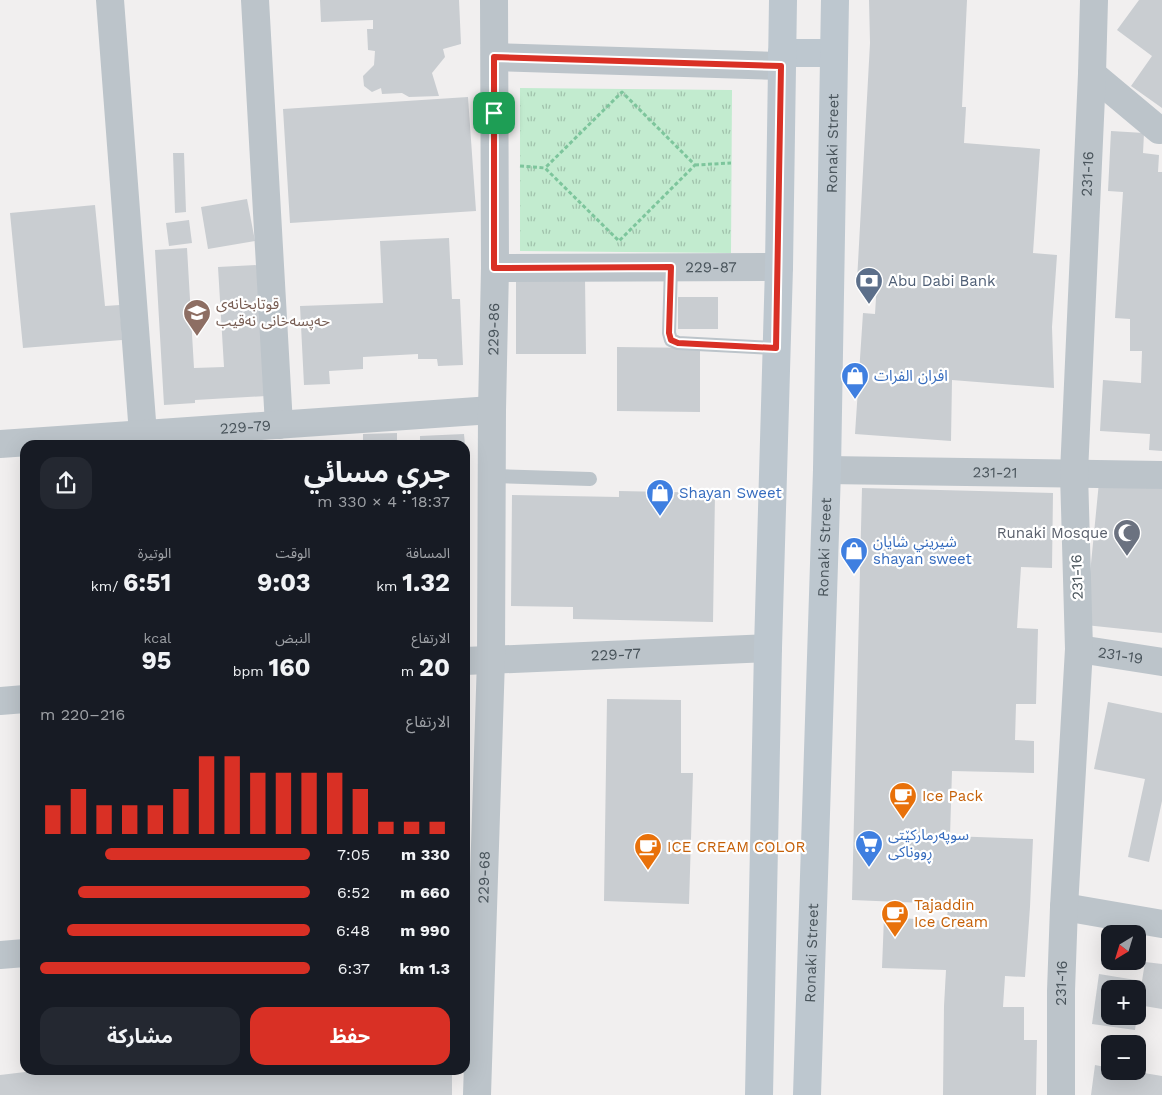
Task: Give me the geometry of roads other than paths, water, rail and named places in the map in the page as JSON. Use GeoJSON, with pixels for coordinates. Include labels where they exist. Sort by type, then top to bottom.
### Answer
{"type":"FeatureCollection","features":[{"type":"Feature","properties":{"kind":"main road"},"geometry":{"type":"LineString","coordinates":[[759,1095],[768,648],[779,267],[783,0]]}},
{"type":"Feature","properties":{"kind":"main road","name":"Ronaki Street"},"geometry":{"type":"LineString","coordinates":[[807,1095],[827,470],[835,0]]}},
{"type":"Feature","properties":{"kind":"main road"},"geometry":{"type":"LineString","coordinates":[[781,60],[833,53]]}},
{"type":"Feature","properties":{"kind":"street"},"geometry":{"type":"LineString","coordinates":[[110,0],[143,434]]}},
{"type":"Feature","properties":{"kind":"street"},"geometry":{"type":"LineString","coordinates":[[255,0],[279,425]]}},
{"type":"Feature","properties":{"kind":"street","name":"229-86"},"geometry":{"type":"LineString","coordinates":[[478,660],[492,476],[494,0]]}},
{"type":"Feature","properties":{"kind":"street","name":"231-16"},"geometry":{"type":"LineString","coordinates":[[1061,1095],[1061,991],[1064,907],[1079,649],[1074,473],[1094,0]]}},
{"type":"Feature","properties":{"kind":"street"},"geometry":{"type":"LineString","coordinates":[[494,57],[781,60]]}},
{"type":"Feature","properties":{"kind":"street"},"geometry":{"type":"LineString","coordinates":[[1092,74],[1159,130]]}},
{"type":"Feature","properties":{"kind":"street","name":"229-87"},"geometry":{"type":"LineString","coordinates":[[494,268],[779,267]]}},
{"type":"Feature","properties":{"kind":"street","name":"229-79"},"geometry":{"type":"LineString","coordinates":[[57,440],[492,410]]}},
{"type":"Feature","properties":{"kind":"street","name":"229-79"},"geometry":{"type":"LineString","coordinates":[[0,444],[20,443]]}},
{"type":"Feature","properties":{"kind":"street","name":"231-21"},"geometry":{"type":"LineString","coordinates":[[827,470],[1162,476]]}},
{"type":"Feature","properties":{"kind":"street","name":"229-77"},"geometry":{"type":"LineString","coordinates":[[478,660],[768,648]]}},
{"type":"Feature","properties":{"kind":"street","name":"231-19"},"geometry":{"type":"LineString","coordinates":[[1079,649],[1162,662]]}},
{"type":"Feature","properties":{"kind":"street","name":"229-68"},"geometry":{"type":"LineString","coordinates":[[476,1095],[473,922],[478,660]]}},
{"type":"Feature","properties":{"kind":"street"},"geometry":{"type":"LineString","coordinates":[[0,701],[20,699]]}},
{"type":"Feature","properties":{"kind":"street"},"geometry":{"type":"LineString","coordinates":[[1064,907],[1162,924]]}},
{"type":"Feature","properties":{"kind":"street"},"geometry":{"type":"LineString","coordinates":[[0,955],[20,953]]}},
{"type":"Feature","properties":{"kind":"lane"},"geometry":{"type":"LineString","coordinates":[[671,267],[669,333],[671,340],[678,343],[776,348]]}},
{"type":"Feature","properties":{"kind":"lane"},"geometry":{"type":"LineString","coordinates":[[492,476],[590,479]]}},
{"type":"Feature","properties":{"kind":"place","name":"Abu Dabi Bank"},"geometry":{"type":"Point","coordinates":[869,305]}},
{"type":"Feature","properties":{"kind":"place","name":"قوتابخانەی حەپسەخانی نەقیب"},"geometry":{"type":"Point","coordinates":[197,337]}},
{"type":"Feature","properties":{"kind":"place","name":"افران الفرات"},"geometry":{"type":"Point","coordinates":[855,400]}},
{"type":"Feature","properties":{"kind":"place","name":"Shayan Sweet"},"geometry":{"type":"Point","coordinates":[660,517]}},
{"type":"Feature","properties":{"kind":"place","name":"Runaki Mosque"},"geometry":{"type":"Point","coordinates":[1127,557]}},
{"type":"Feature","properties":{"kind":"place","name":"شيريني شايان shayan sweet"},"geometry":{"type":"Point","coordinates":[854,575]}},
{"type":"Feature","properties":{"kind":"place","name":"Ice Pack"},"geometry":{"type":"Point","coordinates":[903,820]}},
{"type":"Feature","properties":{"kind":"place","name":"سوپەرمارکێتی ڕووناکی"},"geometry":{"type":"Point","coordinates":[869,868]}},
{"type":"Feature","properties":{"kind":"place","name":"ICE CREAM COLOR"},"geometry":{"type":"Point","coordinates":[648,871]}},
{"type":"Feature","properties":{"kind":"place","name":"Tajaddin Ice Cream"},"geometry":{"type":"Point","coordinates":[895,938]}}]}
